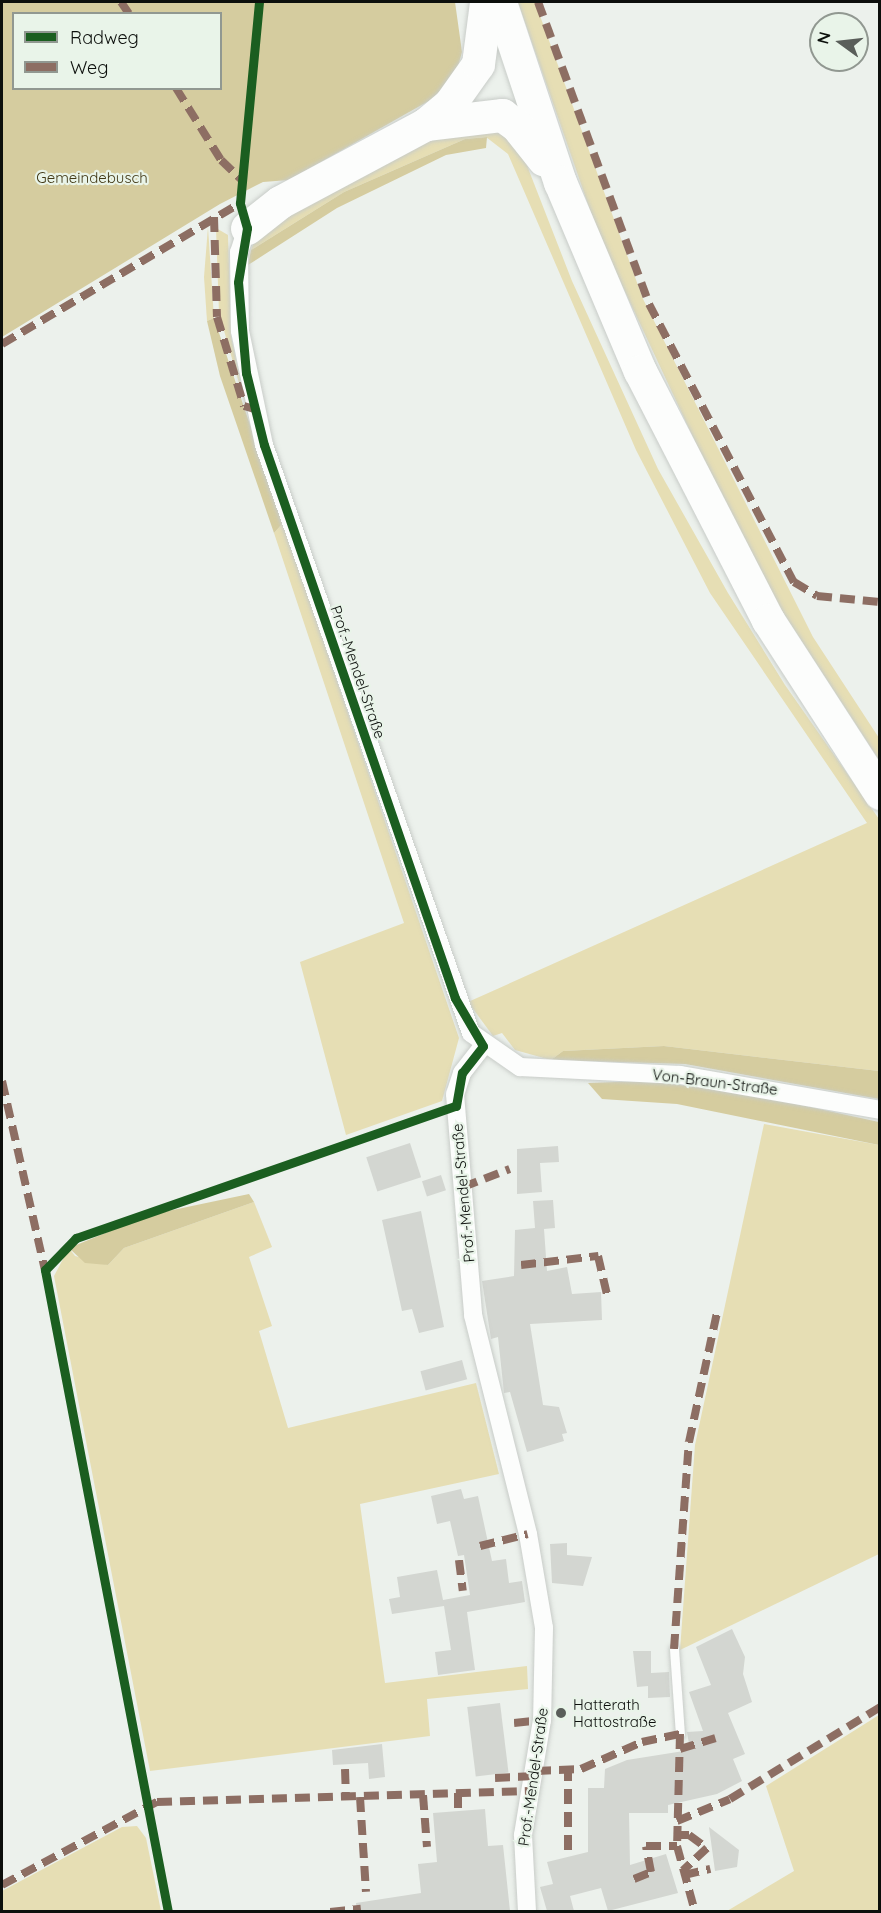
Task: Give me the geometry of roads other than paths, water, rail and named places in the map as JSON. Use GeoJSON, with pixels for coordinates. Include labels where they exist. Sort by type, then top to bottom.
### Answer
{"type":"FeatureCollection","features":[{"type":"Feature","properties":{"kind":"highway"},"geometry":{"type":"LineString","coordinates":[[247,228],[280,202],[426,124],[458,96],[474,71],[486,2]]}},
{"type":"Feature","properties":{"kind":"highway"},"geometry":{"type":"LineString","coordinates":[[500,2],[560,182],[640,371],[707,507],[768,620],[879,793]]}},
{"type":"Feature","properties":{"kind":"highway"},"geometry":{"type":"LineString","coordinates":[[426,124],[490,114],[509,118],[560,182]]}},
{"type":"Feature","properties":{"kind":"street","name":"Prof.-Mendel-Straße"},"geometry":{"type":"LineString","coordinates":[[247,228],[239,252],[240,331],[264,445],[455,998],[483,1046],[462,1072],[455,1094],[473,1315],[528,1534],[544,1628],[543,1720],[523,1835],[527,1911]]}},
{"type":"Feature","properties":{"kind":"street","name":"Von-Braun-Straße"},"geometry":{"type":"LineString","coordinates":[[483,1046],[504,1061],[539,1070],[680,1075],[879,1110]]}},
{"type":"Feature","properties":{"kind":"lane"},"geometry":{"type":"LineString","coordinates":[[674,1649],[680,1734]]}},
{"type":"Feature","properties":{"kind":"place","name":"Hatterath Hattostraße"},"geometry":{"type":"Point","coordinates":[561,1713]}},
{"type":"Feature","properties":{"kind":"park label","name":"Gemeindebusch"},"geometry":{"type":"Point","coordinates":[92,178]}}]}
